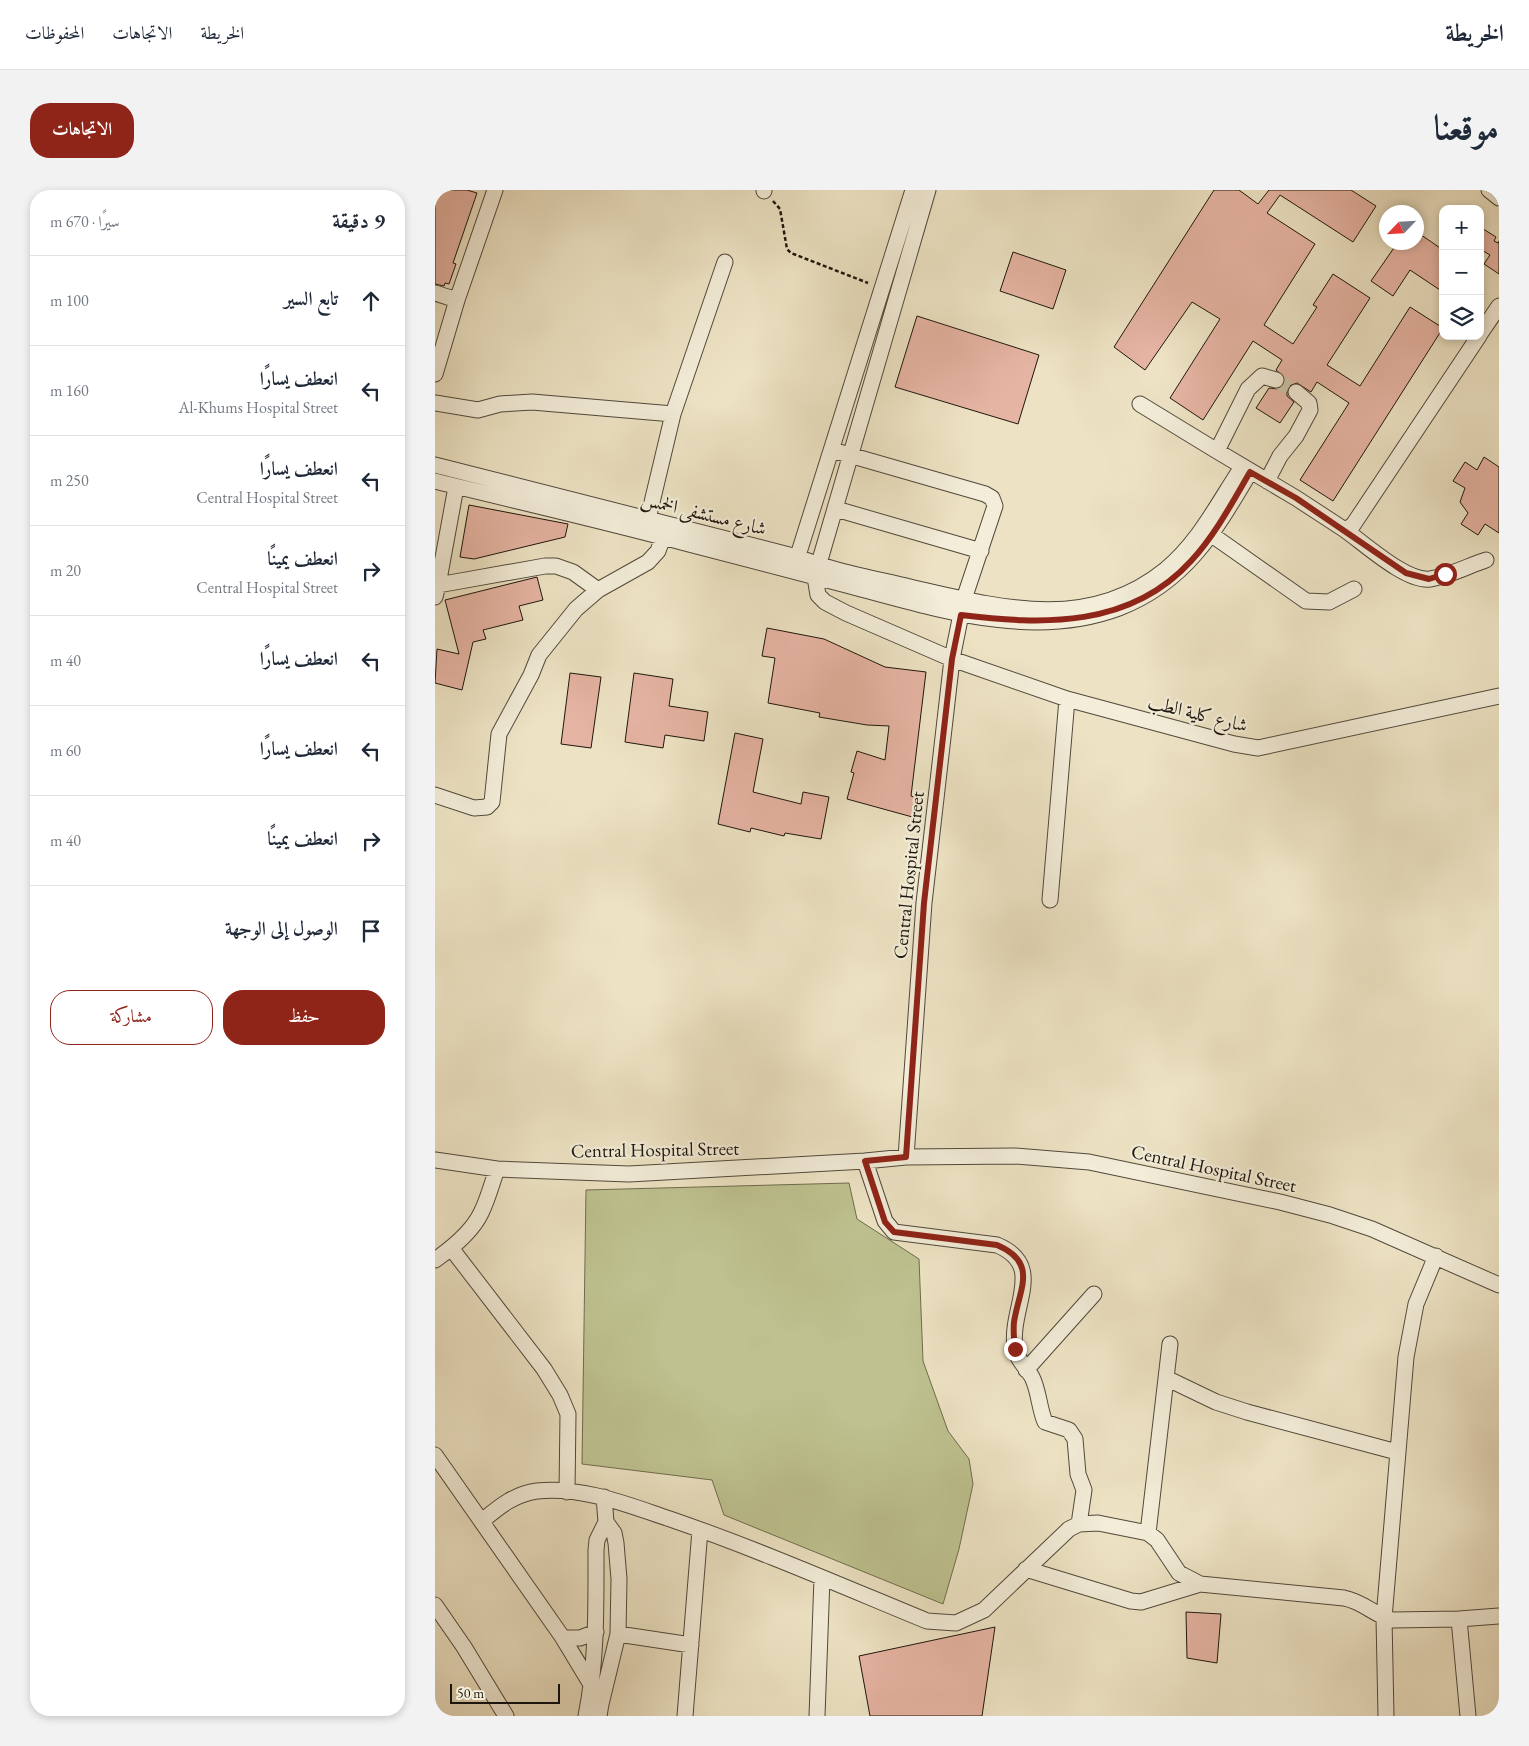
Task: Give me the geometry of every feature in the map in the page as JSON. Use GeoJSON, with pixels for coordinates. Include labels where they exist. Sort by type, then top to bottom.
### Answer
{"type":"FeatureCollection","features":[{"type":"Feature","properties":{"kind":"street"},"geometry":{"type":"LineString","coordinates":[[435,374],[457,300],[495,190]]}},
{"type":"Feature","properties":{"kind":"street"},"geometry":{"type":"LineString","coordinates":[[795,564],[913,190]]}},
{"type":"Feature","properties":{"kind":"street"},"geometry":{"type":"LineString","coordinates":[[818,571],[928,190]]}},
{"type":"Feature","properties":{"kind":"street"},"geometry":{"type":"LineString","coordinates":[[1489,190],[1499,198]]}},
{"type":"Feature","properties":{"kind":"street"},"geometry":{"type":"LineString","coordinates":[[648,519],[673,414],[725,262]]}},
{"type":"Feature","properties":{"kind":"street"},"geometry":{"type":"LineString","coordinates":[[435,293],[457,300]]}},
{"type":"Feature","properties":{"kind":"street"},"geometry":{"type":"LineString","coordinates":[[1484,329],[1499,306]]}},
{"type":"Feature","properties":{"kind":"street"},"geometry":{"type":"LineString","coordinates":[[1345,530],[1353,525],[1477,340]]}},
{"type":"Feature","properties":{"kind":"street"},"geometry":{"type":"LineString","coordinates":[[1217,451],[1248,389],[1262,376],[1276,380]]}},
{"type":"Feature","properties":{"kind":"street"},"geometry":{"type":"LineString","coordinates":[[1267,481],[1280,456],[1296,436],[1311,410],[1309,403],[1296,392]]}},
{"type":"Feature","properties":{"kind":"street"},"geometry":{"type":"LineString","coordinates":[[435,403],[479,410],[500,404],[532,402],[673,414]]}},
{"type":"Feature","properties":{"kind":"street"},"geometry":{"type":"LineString","coordinates":[[1140,404],[1345,530],[1406,573],[1421,579],[1437,577],[1486,560]]}},
{"type":"Feature","properties":{"kind":"street"},"geometry":{"type":"LineString","coordinates":[[832,450],[851,456]]}},
{"type":"Feature","properties":{"kind":"street","name":"Central Hospital Street"},"geometry":{"type":"LineString","coordinates":[[851,456],[989,495],[994,502],[995,511],[964,599],[952,659],[924,903],[906,1157]]}},
{"type":"Feature","properties":{"kind":"street","name":"شارع مستشفى الخمس"},"geometry":{"type":"LineString","coordinates":[[435,465],[648,519],[961,615],[1052,622],[1085,618],[1118,608],[1147,595],[1171,579],[1191,561],[1212,535],[1246,470]]}},
{"type":"Feature","properties":{"kind":"street","name":"شارع مستشفى الخمس"},"geometry":{"type":"LineString","coordinates":[[818,571],[1023,610],[1051,611],[1083,607],[1114,598],[1141,586],[1165,570],[1202,531],[1246,470]]}},
{"type":"Feature","properties":{"kind":"street","name":"شارع مستشفى الخمس"},"geometry":{"type":"LineString","coordinates":[[435,481],[663,537],[795,564]]}},
{"type":"Feature","properties":{"kind":"street"},"geometry":{"type":"LineString","coordinates":[[456,487],[436,589],[545,566],[556,566],[573,572],[598,590]]}},
{"type":"Feature","properties":{"kind":"street"},"geometry":{"type":"LineString","coordinates":[[836,508],[981,551]]}},
{"type":"Feature","properties":{"kind":"street"},"geometry":{"type":"LineString","coordinates":[[1212,535],[1306,601],[1329,602],[1354,589]]}},
{"type":"Feature","properties":{"kind":"street"},"geometry":{"type":"LineString","coordinates":[[435,795],[474,808],[487,807],[492,802],[497,744],[503,726],[531,675],[539,656],[576,609],[598,590],[648,562],[658,551],[663,537]]}},
{"type":"Feature","properties":{"kind":"street","name":"شارع كلية الطب"},"geometry":{"type":"LineString","coordinates":[[818,571],[818,594],[825,602],[846,614],[952,659],[1067,698],[1234,744],[1258,748],[1499,696]]}},
{"type":"Feature","properties":{"kind":"street"},"geometry":{"type":"LineString","coordinates":[[1050,900],[1067,698]]}},
{"type":"Feature","properties":{"kind":"street","name":"Central Hospital Street"},"geometry":{"type":"LineString","coordinates":[[435,1160],[497,1169],[629,1174],[906,1157],[1015,1156],[1089,1162],[1279,1202],[1330,1215],[1372,1229],[1499,1285]]}},
{"type":"Feature","properties":{"kind":"street"},"geometry":{"type":"LineString","coordinates":[[865,1161],[885,1222],[894,1232],[997,1245],[1009,1250],[1019,1259],[1023,1270],[1023,1284],[1013,1331],[1018,1359],[1027,1370],[1035,1385],[1045,1422],[1069,1430],[1075,1439],[1078,1474],[1084,1487],[1079,1524]]}},
{"type":"Feature","properties":{"kind":"street"},"geometry":{"type":"LineString","coordinates":[[435,1260],[451,1248],[481,1214],[497,1169]]}},
{"type":"Feature","properties":{"kind":"street"},"geometry":{"type":"LineString","coordinates":[[451,1248],[544,1369],[560,1396],[568,1414],[567,1492]]}},
{"type":"Feature","properties":{"kind":"street"},"geometry":{"type":"LineString","coordinates":[[1386,1716],[1384,1618],[1397,1452],[1410,1328],[1416,1304],[1436,1256]]}},
{"type":"Feature","properties":{"kind":"street"},"geometry":{"type":"LineString","coordinates":[[1027,1370],[1094,1294]]}},
{"type":"Feature","properties":{"kind":"street"},"geometry":{"type":"LineString","coordinates":[[1148,1533],[1170,1344]]}},
{"type":"Feature","properties":{"kind":"street"},"geometry":{"type":"LineString","coordinates":[[1166,1378],[1216,1402],[1247,1412],[1397,1452]]}},
{"type":"Feature","properties":{"kind":"street"},"geometry":{"type":"LineString","coordinates":[[435,1455],[563,1638],[592,1686],[600,1710]]}},
{"type":"Feature","properties":{"kind":"street"},"geometry":{"type":"LineString","coordinates":[[482,1521],[507,1501],[523,1494],[539,1491],[567,1492],[604,1497],[700,1530],[927,1621],[956,1623],[984,1610],[1069,1529],[1079,1524],[1098,1522],[1148,1533],[1157,1540],[1179,1573],[1200,1584],[1349,1599],[1365,1604],[1384,1618],[1459,1619],[1499,1616]]}},
{"type":"Feature","properties":{"kind":"street"},"geometry":{"type":"LineString","coordinates":[[586,1716],[592,1686],[596,1632],[597,1540],[606,1522],[604,1497]]}},
{"type":"Feature","properties":{"kind":"street"},"geometry":{"type":"LineString","coordinates":[[600,1710],[618,1634],[619,1579],[616,1543],[614,1533],[606,1522]]}},
{"type":"Feature","properties":{"kind":"street"},"geometry":{"type":"LineString","coordinates":[[685,1716],[700,1530]]}},
{"type":"Feature","properties":{"kind":"street"},"geometry":{"type":"LineString","coordinates":[[1027,1569],[1136,1602],[1151,1600],[1200,1584]]}},
{"type":"Feature","properties":{"kind":"street"},"geometry":{"type":"LineString","coordinates":[[817,1716],[822,1578]]}},
{"type":"Feature","properties":{"kind":"street"},"geometry":{"type":"LineString","coordinates":[[435,1605],[464,1647],[506,1716]]}},
{"type":"Feature","properties":{"kind":"street"},"geometry":{"type":"LineString","coordinates":[[1459,1619],[1468,1716]]}},
{"type":"Feature","properties":{"kind":"street"},"geometry":{"type":"LineString","coordinates":[[563,1638],[580,1638],[596,1632]]}},
{"type":"Feature","properties":{"kind":"street"},"geometry":{"type":"LineString","coordinates":[[618,1634],[691,1645]]}},
{"type":"Feature","properties":{"kind":"path"},"geometry":{"type":"LineString","coordinates":[[764,190],[780,208],[787,249],[791,254],[881,288]]}},
{"type":"Feature","properties":{"kind":"green space"},"geometry":{"type":"Polygon","coordinates":[[[849,1183],[857,1219],[919,1259],[923,1361],[948,1431],[969,1459],[973,1484],[959,1549],[943,1604],[724,1515],[712,1480],[582,1464],[586,1190],[849,1183]]]}},
{"type":"Feature","properties":{"kind":"building"},"geometry":{"type":"Polygon","coordinates":[[[435,190],[467,190],[477,193],[453,263],[456,264],[449,284],[445,283],[444,286],[435,284],[435,190]]]}},
{"type":"Feature","properties":{"kind":"building"},"geometry":{"type":"Polygon","coordinates":[[[1214,190],[1239,190],[1258,204],[1269,190],[1351,190],[1376,206],[1353,242],[1280,195],[1267,213],[1315,244],[1264,325],[1293,344],[1317,307],[1313,305],[1333,274],[1370,298],[1327,365],[1360,386],[1410,307],[1439,325],[1439,334],[1333,501],[1300,480],[1349,403],[1317,382],[1311,392],[1297,383],[1289,386],[1287,390],[1287,396],[1294,402],[1280,423],[1256,408],[1269,388],[1278,389],[1282,387],[1285,378],[1276,370],[1282,360],[1253,341],[1203,420],[1170,398],[1220,319],[1192,302],[1145,370],[1114,347],[1214,190]]]}},
{"type":"Feature","properties":{"kind":"building"},"geometry":{"type":"Polygon","coordinates":[[[1484,230],[1496,237],[1494,241],[1498,243],[1499,241],[1499,274],[1484,264],[1490,255],[1484,251],[1484,230]]]}},
{"type":"Feature","properties":{"kind":"building"},"geometry":{"type":"Polygon","coordinates":[[[1424,237],[1439,247],[1439,289],[1410,270],[1393,296],[1371,281],[1392,250],[1424,250],[1424,237]]]}},
{"type":"Feature","properties":{"kind":"building"},"geometry":{"type":"Polygon","coordinates":[[[1013,252],[1066,270],[1053,309],[1000,291],[1013,252]]]}},
{"type":"Feature","properties":{"kind":"building"},"geometry":{"type":"Polygon","coordinates":[[[917,316],[1039,355],[1018,424],[895,387],[917,316]]]}},
{"type":"Feature","properties":{"kind":"building"},"geometry":{"type":"Polygon","coordinates":[[[1484,457],[1499,467],[1499,533],[1485,524],[1478,535],[1461,524],[1468,513],[1460,502],[1465,488],[1453,481],[1465,462],[1477,470],[1484,457]]]}},
{"type":"Feature","properties":{"kind":"building"},"geometry":{"type":"Polygon","coordinates":[[[469,505],[568,524],[565,537],[474,559],[460,557],[469,505]]]}},
{"type":"Feature","properties":{"kind":"building"},"geometry":{"type":"Polygon","coordinates":[[[537,577],[543,600],[519,606],[523,620],[483,630],[486,639],[473,642],[462,690],[435,683],[437,649],[459,654],[445,600],[537,577]]]}},
{"type":"Feature","properties":{"kind":"building"},"geometry":{"type":"Polygon","coordinates":[[[767,628],[824,639],[885,667],[926,672],[911,796],[921,799],[916,818],[847,799],[854,773],[851,772],[857,751],[885,760],[889,726],[867,725],[819,717],[820,713],[768,703],[775,658],[762,656],[767,628]]]}},
{"type":"Feature","properties":{"kind":"building"},"geometry":{"type":"Polygon","coordinates":[[[570,673],[601,677],[591,748],[561,744],[570,673]]]}},
{"type":"Feature","properties":{"kind":"building"},"geometry":{"type":"Polygon","coordinates":[[[634,673],[673,679],[669,706],[708,712],[704,741],[665,735],[663,748],[625,742],[634,673]]]}},
{"type":"Feature","properties":{"kind":"building"},"geometry":{"type":"Polygon","coordinates":[[[735,733],[763,739],[753,792],[801,804],[803,792],[829,797],[821,839],[785,833],[784,836],[751,828],[750,832],[718,824],[735,733]]]}},
{"type":"Feature","properties":{"kind":"building"},"geometry":{"type":"Polygon","coordinates":[[[1186,1612],[1221,1614],[1217,1663],[1187,1658],[1186,1612]]]}},
{"type":"Feature","properties":{"kind":"building"},"geometry":{"type":"Polygon","coordinates":[[[995,1627],[982,1716],[870,1716],[859,1656],[995,1627]]]}},
{"type":"Feature","properties":{"kind":"tunnel"},"geometry":{"type":"LineString","coordinates":[[1276,380],[1296,392]]}},
{"type":"Feature","properties":{"kind":"route"},"geometry":{"type":"LineString","coordinates":[[1015,1349],[1014,1321],[1023,1284],[1023,1270],[1019,1259],[1009,1250],[997,1245],[894,1232],[885,1222],[865,1161],[906,1157],[924,903],[952,659],[961,615],[1052,622],[1085,618],[1118,608],[1147,595],[1171,579],[1191,561],[1212,535],[1250,472],[1296,498],[1413,577],[1429,579],[1445,574]]}}]}
